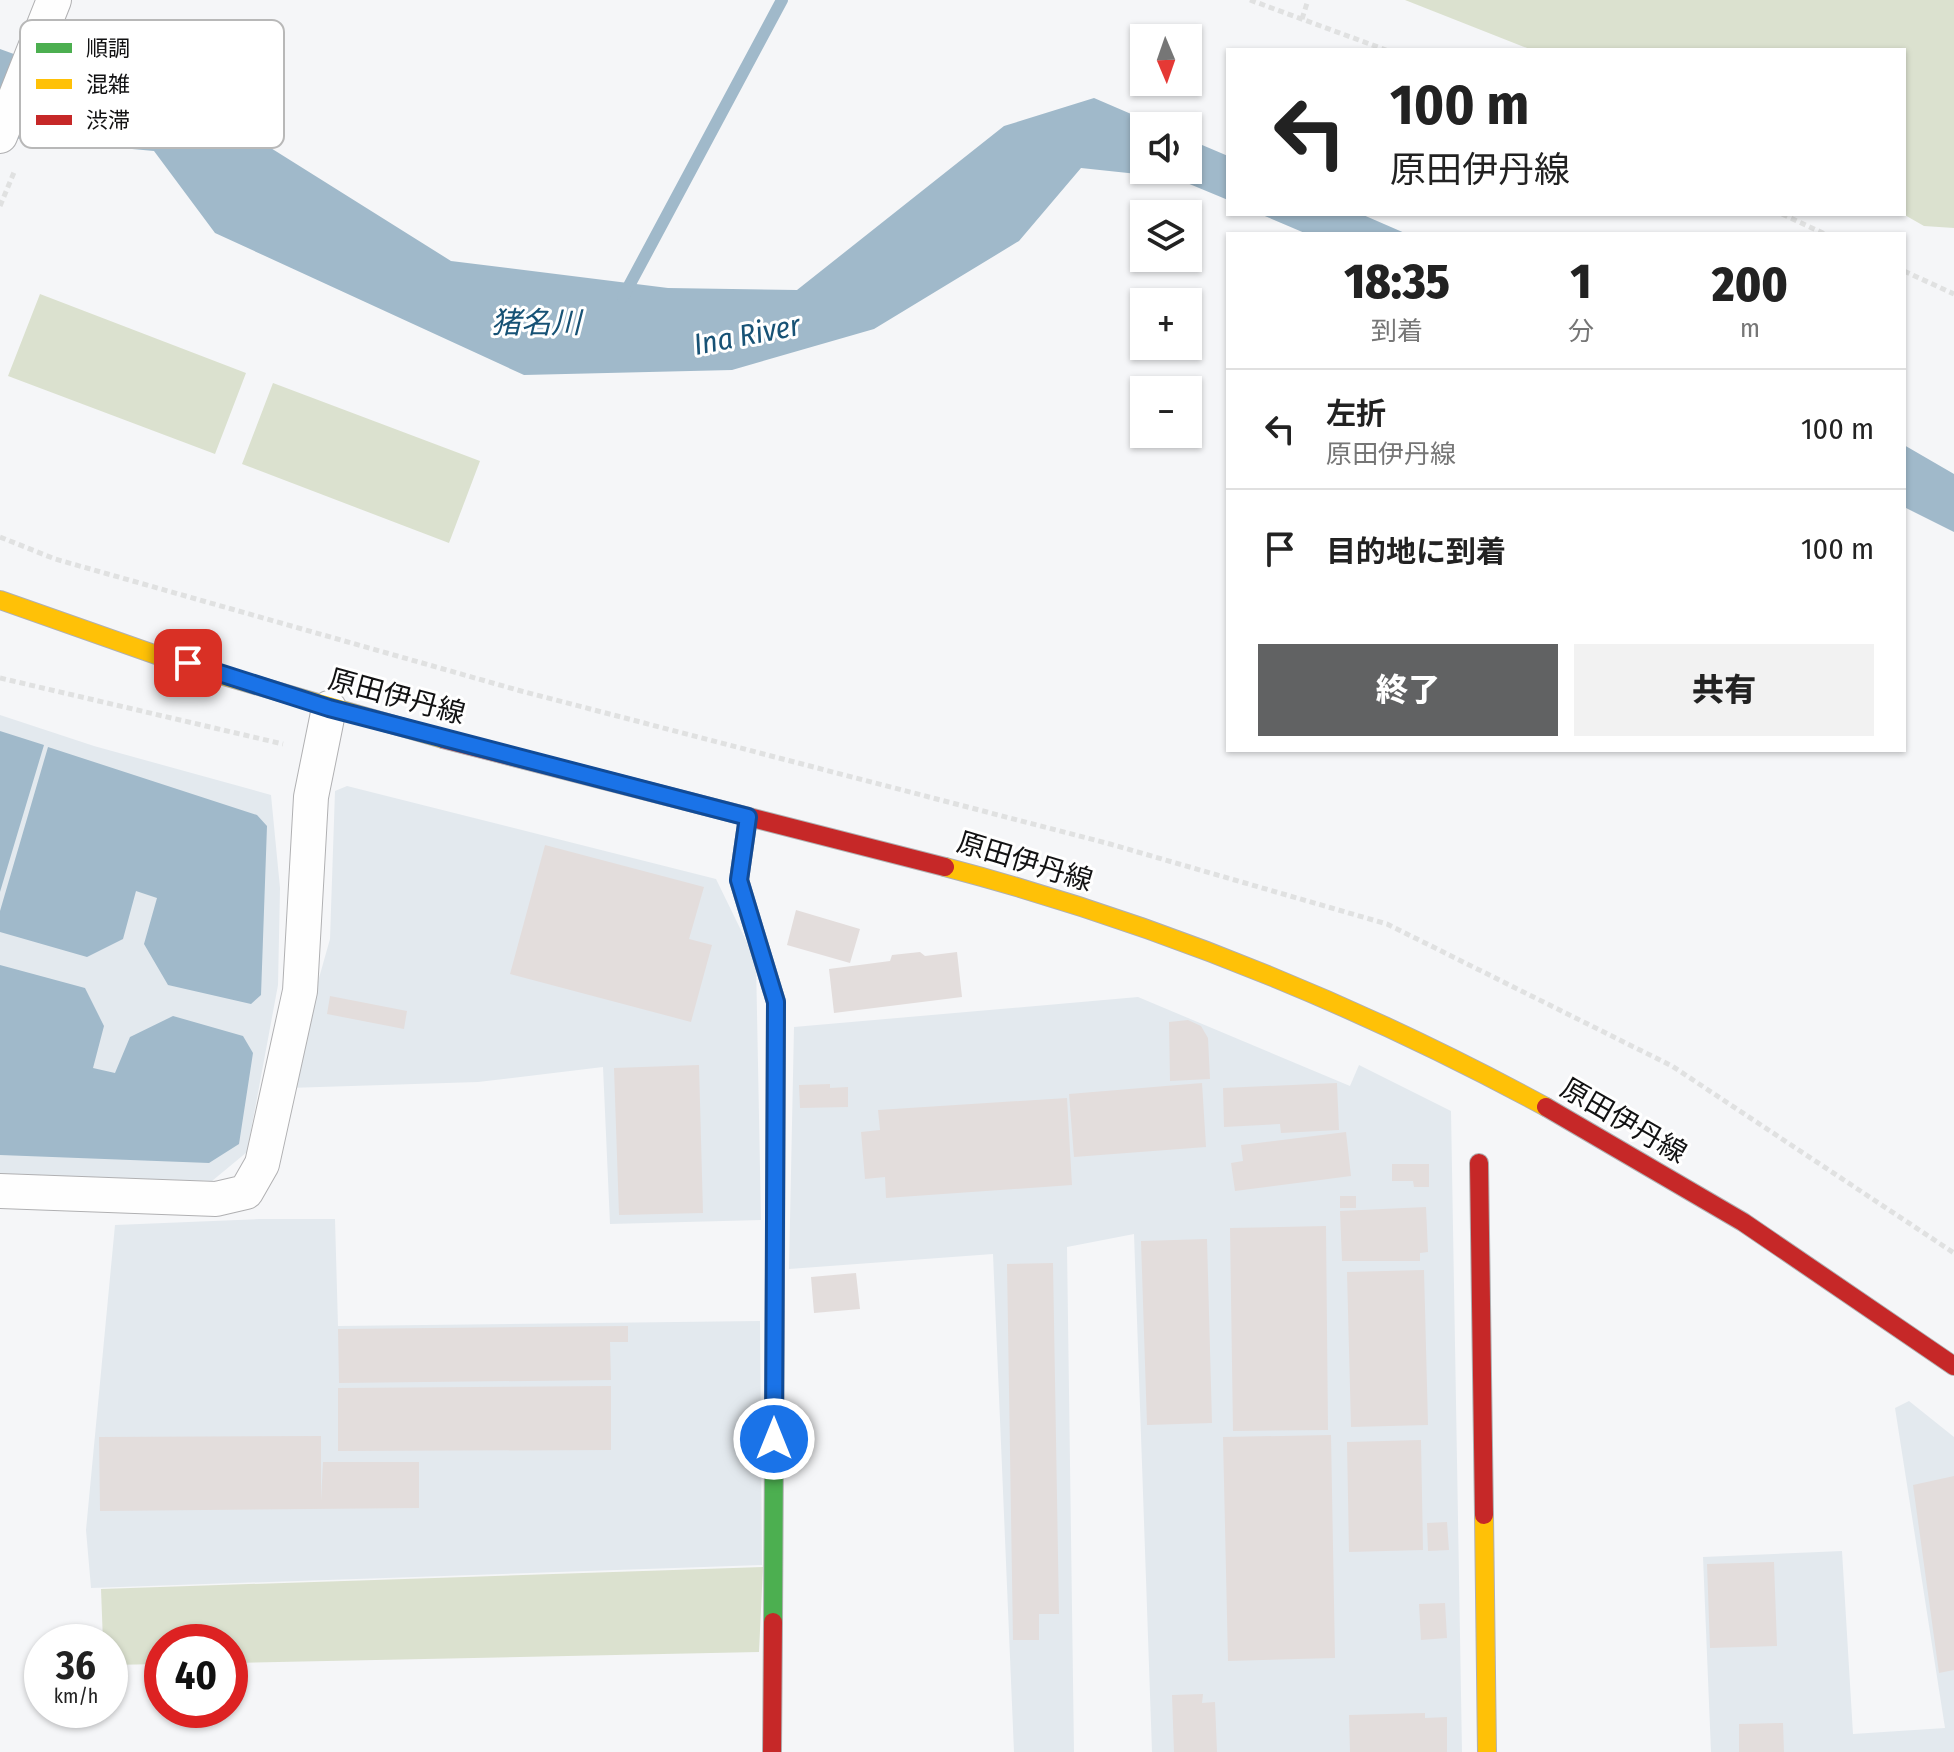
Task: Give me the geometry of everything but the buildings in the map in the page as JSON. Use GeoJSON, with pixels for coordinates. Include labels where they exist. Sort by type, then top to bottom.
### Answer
{"type":"FeatureCollection","features":[{"type":"Feature","properties":{"kind":"street"},"geometry":{"type":"LineString","coordinates":[[46,20],[54,0]]}},
{"type":"Feature","properties":{"kind":"street"},"geometry":{"type":"LineString","coordinates":[[0,136],[20,86]]}},
{"type":"Feature","properties":{"kind":"street","name":"原田伊丹線"},"geometry":{"type":"LineString","coordinates":[[0,600],[48,619],[329,708],[943,865],[1081,906],[1303,989],[1401,1032],[1548,1108],[1744,1222],[1954,1366]]}},
{"type":"Feature","properties":{"kind":"street"},"geometry":{"type":"LineString","coordinates":[[0,1191],[216,1199],[246,1192],[262,1164],[300,991],[311,797],[329,708]]}},
{"type":"Feature","properties":{"kind":"street"},"geometry":{"type":"LineString","coordinates":[[748,817],[739,880],[776,1002],[772,1752]]}},
{"type":"Feature","properties":{"kind":"street"},"geometry":{"type":"LineString","coordinates":[[1479,1163],[1487,1752]]}},
{"type":"Feature","properties":{"kind":"path"},"geometry":{"type":"LineString","coordinates":[[1250,0],[1381,48]]}},
{"type":"Feature","properties":{"kind":"path"},"geometry":{"type":"LineString","coordinates":[[1302,19],[1308,0]]}},
{"type":"Feature","properties":{"kind":"path"},"geometry":{"type":"LineString","coordinates":[[1786,216],[1821,232]]}},
{"type":"Feature","properties":{"kind":"path"},"geometry":{"type":"LineString","coordinates":[[1906,272],[1954,294]]}},
{"type":"Feature","properties":{"kind":"path"},"geometry":{"type":"LineString","coordinates":[[0,678],[320,753]]}},
{"type":"Feature","properties":{"kind":"shaded area"},"geometry":{"type":"Polygon","coordinates":[[[0,715],[94,746],[271,795],[280,888],[278,985],[247,1152],[212,1181],[0,1174],[0,715]]]}},
{"type":"Feature","properties":{"kind":"shaded area"},"geometry":{"type":"Polygon","coordinates":[[[347,786],[716,879],[756,961],[761,1220],[610,1224],[603,1067],[478,1082],[288,1088],[330,939],[335,791],[347,786]]]}},
{"type":"Feature","properties":{"kind":"shaded area"},"geometry":{"type":"Polygon","coordinates":[[[1138,997],[1350,1086],[1359,1065],[1451,1111],[1462,1752],[1152,1752],[1134,1234],[1067,1247],[1074,1752],[1014,1752],[993,1254],[789,1269],[794,1027],[1138,997]]]}},
{"type":"Feature","properties":{"kind":"shaded area"},"geometry":{"type":"Polygon","coordinates":[[[335,1219],[338,1326],[760,1321],[762,1565],[91,1588],[86,1530],[115,1225],[335,1219]]]}},
{"type":"Feature","properties":{"kind":"shaded area"},"geometry":{"type":"Polygon","coordinates":[[[1909,1401],[1954,1437],[1954,1752],[1711,1752],[1703,1557],[1842,1551],[1853,1734],[1945,1728],[1895,1408],[1909,1401]]]}},
{"type":"Feature","properties":{"kind":"green space"},"geometry":{"type":"Polygon","coordinates":[[[1405,0],[1954,0],[1954,228],[1924,226],[1906,216],[1906,48],[1527,48],[1405,0]]]}},
{"type":"Feature","properties":{"kind":"green space"},"geometry":{"type":"Polygon","coordinates":[[[40,294],[246,373],[215,454],[8,376],[40,294]]]}},
{"type":"Feature","properties":{"kind":"green space"},"geometry":{"type":"Polygon","coordinates":[[[273,383],[480,461],[449,543],[242,464],[273,383]]]}},
{"type":"Feature","properties":{"kind":"green space"},"geometry":{"type":"Polygon","coordinates":[[[763,1567],[759,1652],[248,1663],[248,1624],[144,1624],[144,1664],[128,1665],[128,1624],[102,1624],[101,1589],[763,1567]]]}},
{"type":"Feature","properties":{"kind":"water","name":"猪名川"},"geometry":{"type":"Polygon","coordinates":[[[0,49],[20,56],[20,139],[0,137],[0,49]]]}},
{"type":"Feature","properties":{"kind":"water","name":"猪名川"},"geometry":{"type":"Polygon","coordinates":[[[1094,98],[1130,114],[1130,173],[1081,168],[1019,241],[874,329],[732,370],[524,375],[215,233],[154,151],[121,148],[271,148],[451,261],[668,288],[797,290],[1004,126],[1094,98]]]}},
{"type":"Feature","properties":{"kind":"water","name":"猪名川"},"geometry":{"type":"Polygon","coordinates":[[[1202,145],[1226,155],[1226,199],[1189,184],[1202,184],[1202,145]]]}},
{"type":"Feature","properties":{"kind":"water"},"geometry":{"type":"Polygon","coordinates":[[[1265,216],[1366,216],[1402,232],[1302,232],[1265,216]]]}},
{"type":"Feature","properties":{"kind":"water"},"geometry":{"type":"Polygon","coordinates":[[[1906,446],[1954,474],[1954,532],[1906,508],[1906,446]]]}},
{"type":"Feature","properties":{"kind":"water"},"geometry":{"type":"Polygon","coordinates":[[[0,731],[44,745],[0,892],[0,731]]]}},
{"type":"Feature","properties":{"kind":"water"},"geometry":{"type":"Polygon","coordinates":[[[48,747],[257,815],[267,826],[261,995],[251,1004],[168,985],[144,944],[157,898],[136,891],[123,939],[87,957],[0,932],[0,911],[48,747]]]}},
{"type":"Feature","properties":{"kind":"water"},"geometry":{"type":"Polygon","coordinates":[[[0,965],[85,988],[104,1026],[93,1068],[115,1073],[130,1037],[173,1016],[243,1036],[253,1053],[239,1144],[209,1163],[0,1155],[0,965]]]}},
{"type":"Feature","properties":{"kind":"waterway"},"geometry":{"type":"LineString","coordinates":[[623,297],[782,0]]}},
{"type":"Feature","properties":{"kind":"traffic: fast"},"geometry":{"type":"LineString","coordinates":[[773,1622],[775,1273]]}},
{"type":"Feature","properties":{"kind":"traffic: slow"},"geometry":{"type":"LineString","coordinates":[[0,600],[182,664],[443,739]]}},
{"type":"Feature","properties":{"kind":"traffic: slow"},"geometry":{"type":"LineString","coordinates":[[748,817],[739,880],[776,1002],[775,1273]]}},
{"type":"Feature","properties":{"kind":"traffic: slow"},"geometry":{"type":"LineString","coordinates":[[945,867],[1100,913],[1253,969],[1401,1034],[1546,1107]]}},
{"type":"Feature","properties":{"kind":"traffic: slow"},"geometry":{"type":"LineString","coordinates":[[1484,1515],[1487,1752]]}},
{"type":"Feature","properties":{"kind":"traffic: jam"},"geometry":{"type":"LineString","coordinates":[[443,739],[945,867]]}},
{"type":"Feature","properties":{"kind":"traffic: jam"},"geometry":{"type":"LineString","coordinates":[[1546,1107],[1743,1222],[1954,1366]]}},
{"type":"Feature","properties":{"kind":"traffic: jam"},"geometry":{"type":"LineString","coordinates":[[1479,1163],[1484,1515]]}},
{"type":"Feature","properties":{"kind":"traffic: jam"},"geometry":{"type":"LineString","coordinates":[[772,1752],[773,1622]]}},
{"type":"Feature","properties":{"kind":"route"},"geometry":{"type":"LineString","coordinates":[[188,663],[329,708],[748,817],[739,880],[776,1002],[774,1439]]}},
{"type":"Feature","properties":{"kind":"water label","name":"Ina River"},"geometry":{"type":"Point","coordinates":[747,335]}}]}
